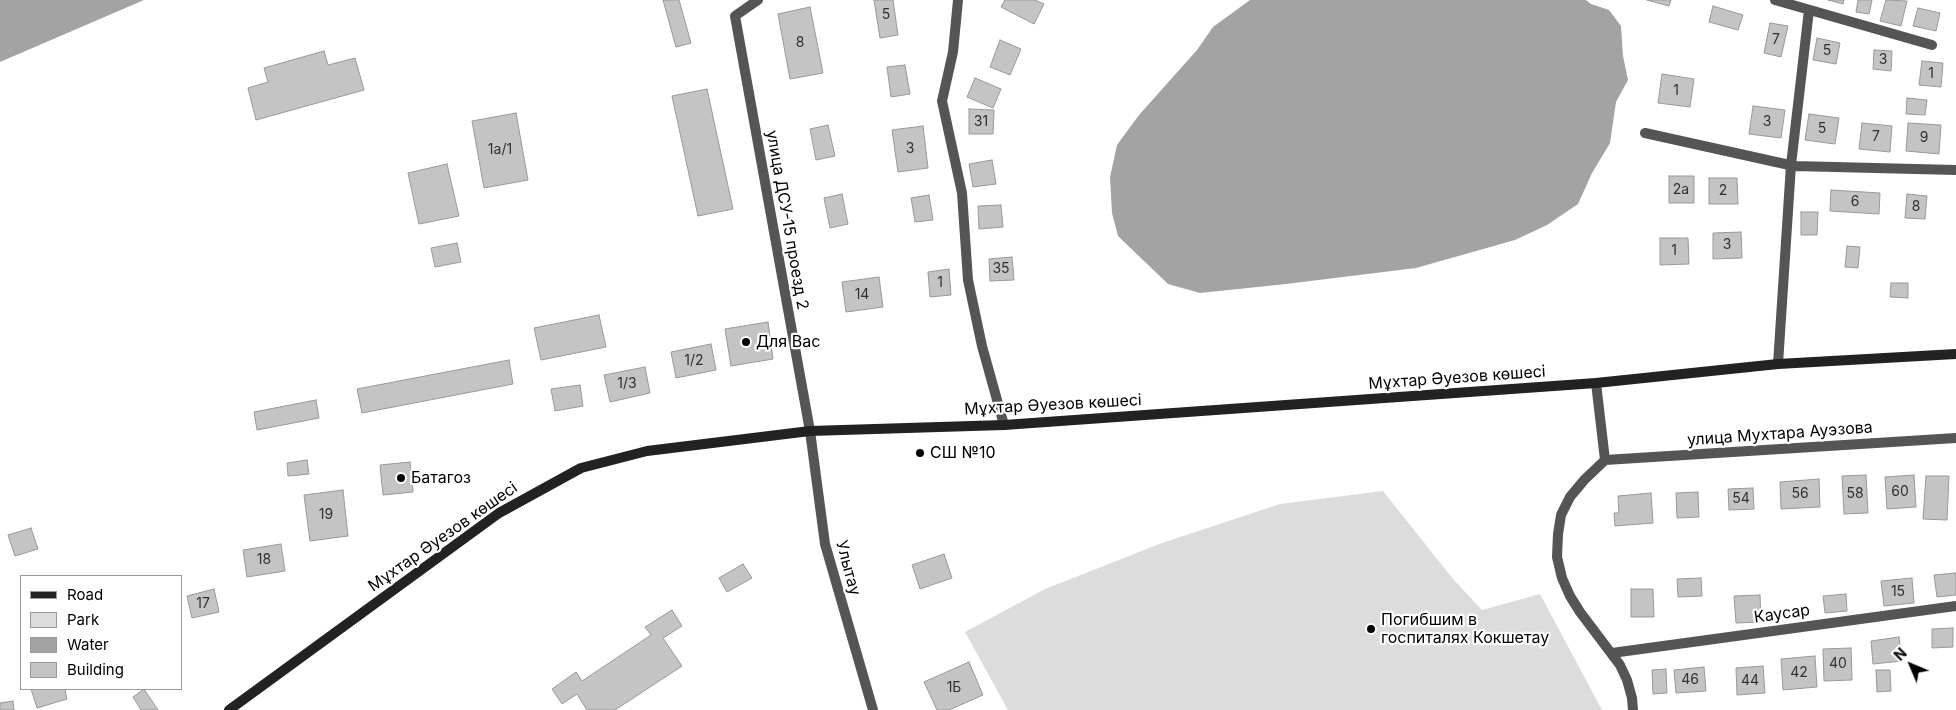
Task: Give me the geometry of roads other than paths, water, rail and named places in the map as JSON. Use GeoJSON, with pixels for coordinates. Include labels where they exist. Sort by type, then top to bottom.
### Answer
{"type":"FeatureCollection","features":[{"type":"Feature","properties":{"kind":"main road","name":"Мұхтар Әуезов көшесі"},"geometry":{"type":"LineString","coordinates":[[229,710],[498,513],[567,474],[606,460],[647,451],[810,430],[1004,425],[1596,384],[1778,364],[1956,354]]}},
{"type":"Feature","properties":{"kind":"street","name":"улица ДСУ-15 проезд 2"},"geometry":{"type":"LineString","coordinates":[[758,0],[735,16],[810,430]]}},
{"type":"Feature","properties":{"kind":"street"},"geometry":{"type":"LineString","coordinates":[[958,0],[953,52],[942,100],[962,193],[968,280],[982,346],[1004,425]]}},
{"type":"Feature","properties":{"kind":"street"},"geometry":{"type":"LineString","coordinates":[[1775,0],[1932,45]]}},
{"type":"Feature","properties":{"kind":"street"},"geometry":{"type":"LineString","coordinates":[[1778,364],[1791,165],[1809,10]]}},
{"type":"Feature","properties":{"kind":"street"},"geometry":{"type":"LineString","coordinates":[[1645,133],[1791,165],[1956,170]]}},
{"type":"Feature","properties":{"kind":"street"},"geometry":{"type":"LineString","coordinates":[[1596,384],[1605,460],[1570,497],[1561,515],[1557,557],[1562,578],[1570,596],[1612,653],[1627,680],[1633,710]]}},
{"type":"Feature","properties":{"kind":"street","name":"Улытау"},"geometry":{"type":"LineString","coordinates":[[810,430],[825,544],[873,710]]}},
{"type":"Feature","properties":{"kind":"street","name":"улица Мухтара Ауэзова"},"geometry":{"type":"LineString","coordinates":[[1605,460],[1956,438]]}},
{"type":"Feature","properties":{"kind":"street","name":"Каусар"},"geometry":{"type":"LineString","coordinates":[[1612,653],[1956,606]]}},
{"type":"Feature","properties":{"kind":"water"},"geometry":{"type":"Polygon","coordinates":[[[0,0],[144,0],[0,62],[0,0]]]}},
{"type":"Feature","properties":{"kind":"water"},"geometry":{"type":"Polygon","coordinates":[[[1250,0],[1586,0],[1591,4],[1609,10],[1621,26],[1623,56],[1628,80],[1616,102],[1610,143],[1592,173],[1578,204],[1547,225],[1515,240],[1416,268],[1200,293],[1168,284],[1118,236],[1112,213],[1110,177],[1117,145],[1139,115],[1197,50],[1213,27],[1250,0]]]}},
{"type":"Feature","properties":{"kind":"place","name":"Для Вас"},"geometry":{"type":"Point","coordinates":[746,342]}},
{"type":"Feature","properties":{"kind":"place","name":"СШ №10"},"geometry":{"type":"Point","coordinates":[920,453]}},
{"type":"Feature","properties":{"kind":"place","name":"Батагоз"},"geometry":{"type":"Point","coordinates":[401,478]}},
{"type":"Feature","properties":{"kind":"place","name":"Погибшим в госпиталях Кокшетау"},"geometry":{"type":"Point","coordinates":[1371,629]}}]}
